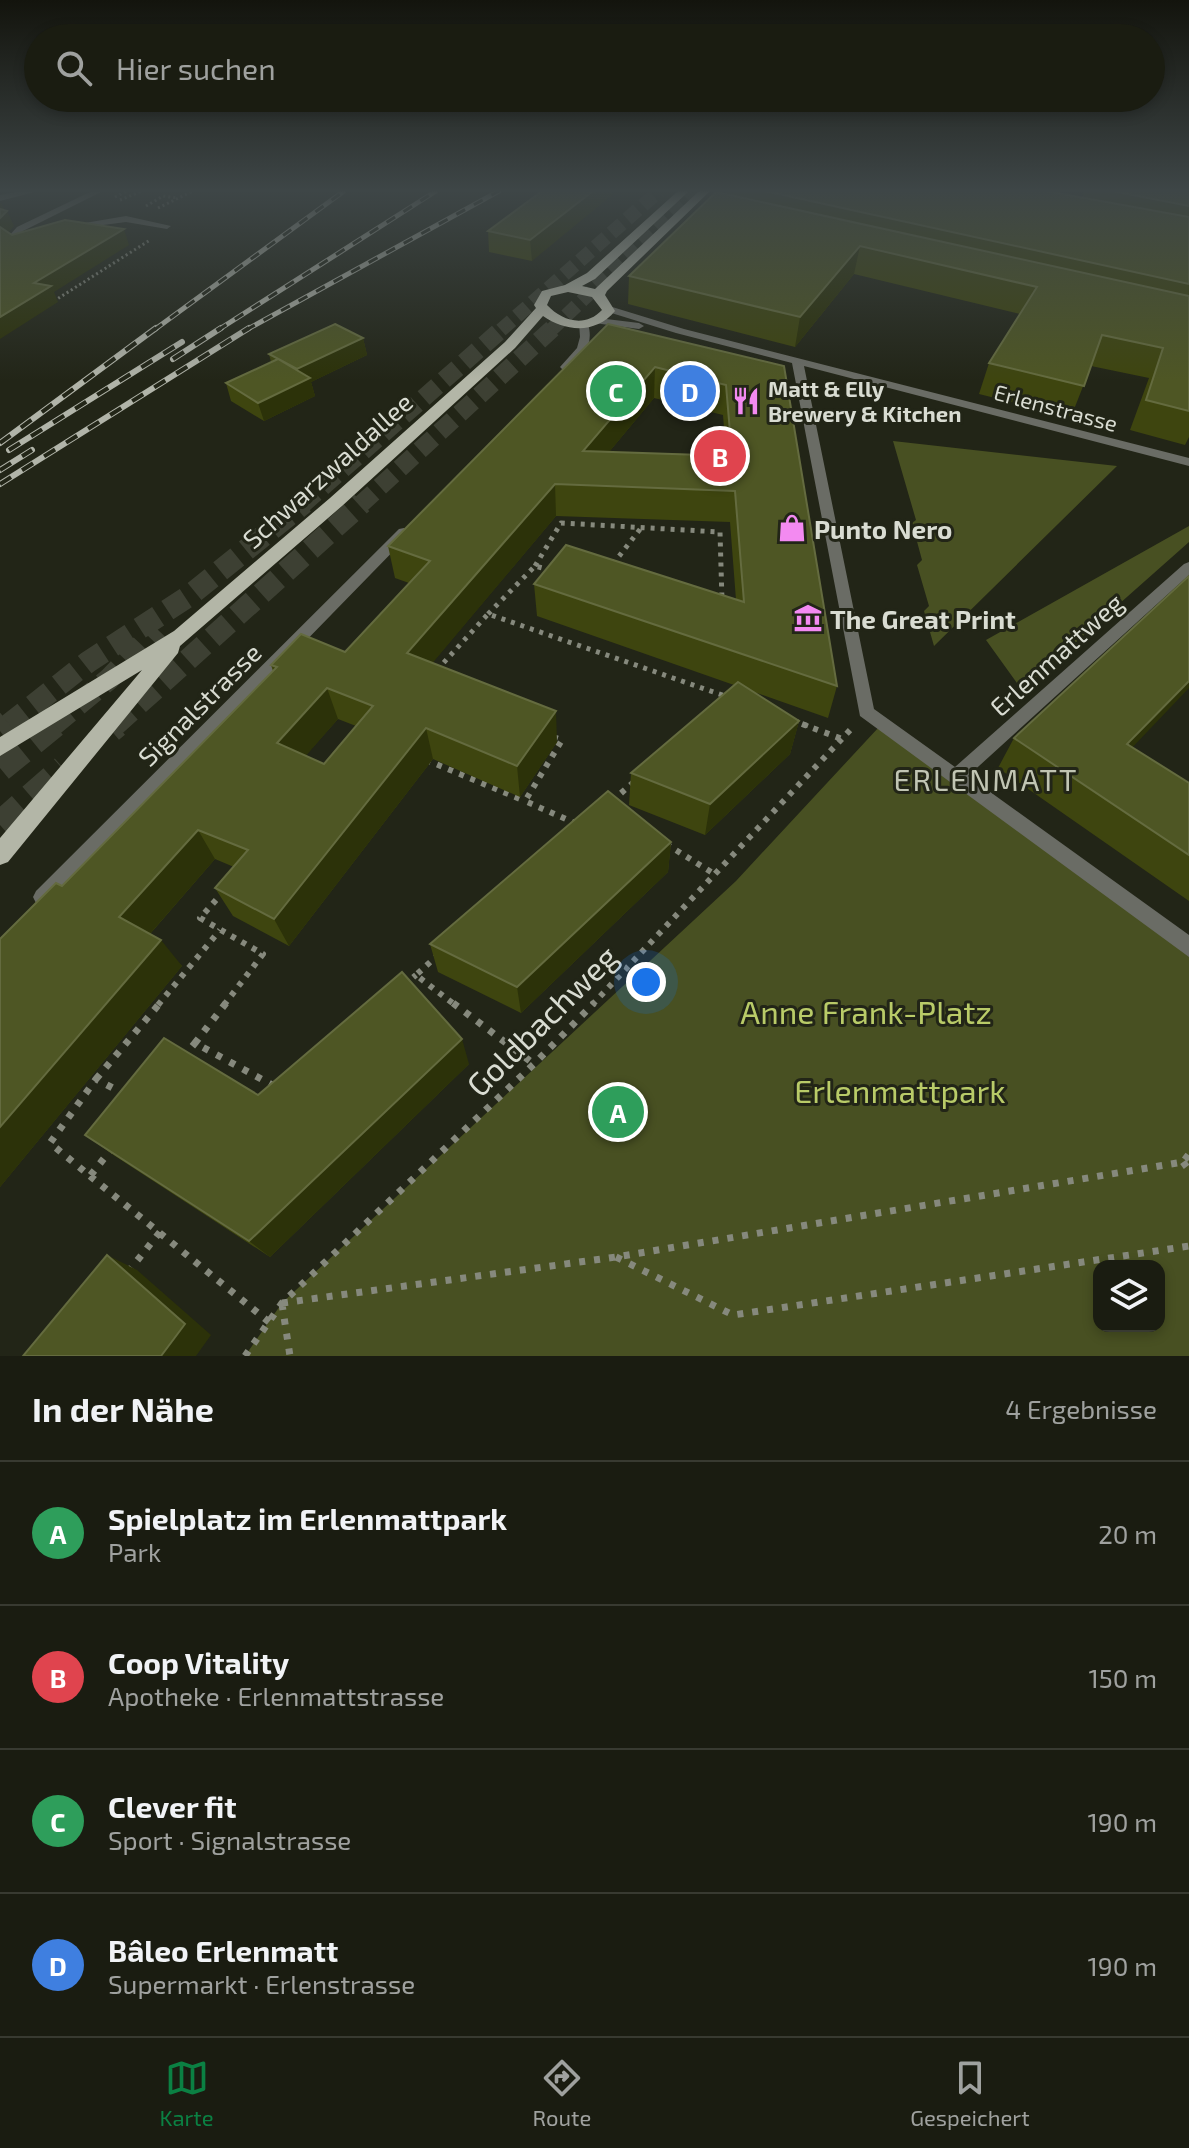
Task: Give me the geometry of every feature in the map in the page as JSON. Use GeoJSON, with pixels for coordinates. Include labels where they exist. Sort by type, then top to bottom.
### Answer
{"type":"FeatureCollection","features":[{"type":"Feature","properties":{"kind":"main road"},"geometry":{"type":"LineString","coordinates":[[569,288],[591,276],[615,254]]}},
{"type":"Feature","properties":{"kind":"main road"},"geometry":{"type":"LineString","coordinates":[[599,296],[601,290],[639,254]]}},
{"type":"Feature","properties":{"kind":"main road"},"geometry":{"type":"LineString","coordinates":[[542,309],[559,322],[590,323],[607,315],[609,309],[599,296],[569,288]]}},
{"type":"Feature","properties":{"kind":"main road","name":"Schwarzwaldallee"},"geometry":{"type":"LineString","coordinates":[[0,748],[181,636],[510,345],[542,309],[540,301],[546,294],[569,288]]}},
{"type":"Feature","properties":{"kind":"main road","name":"Schwarzwaldallee"},"geometry":{"type":"LineString","coordinates":[[510,345],[559,322]]}},
{"type":"Feature","properties":{"kind":"main road","name":"Schwarzwaldallee"},"geometry":{"type":"LineString","coordinates":[[0,855],[181,636]]}},
{"type":"Feature","properties":{"kind":"street","name":"Erlenstrasse"},"geometry":{"type":"LineString","coordinates":[[609,309],[680,331],[1189,462]]}},
{"type":"Feature","properties":{"kind":"street","name":"Erlenstrasse"},"geometry":{"type":"LineString","coordinates":[[590,323],[680,331]]}},
{"type":"Feature","properties":{"kind":"street"},"geometry":{"type":"LineString","coordinates":[[551,382],[580,353],[590,323]]}},
{"type":"Feature","properties":{"kind":"street"},"geometry":{"type":"LineString","coordinates":[[797,361],[866,712],[1189,947]]}},
{"type":"Feature","properties":{"kind":"street","name":"Signalstrasse"},"geometry":{"type":"LineString","coordinates":[[27,913],[414,521]]}},
{"type":"Feature","properties":{"kind":"street","name":"Erlenmattweg"},"geometry":{"type":"LineString","coordinates":[[955,777],[1189,567]]}},
{"type":"Feature","properties":{"kind":"path"},"geometry":{"type":"LineString","coordinates":[[53,301],[127,254]]}},
{"type":"Feature","properties":{"kind":"path"},"geometry":{"type":"LineString","coordinates":[[432,677],[535,566],[561,523],[720,532],[723,604]]}},
{"type":"Feature","properties":{"kind":"path"},"geometry":{"type":"LineString","coordinates":[[606,572],[641,528]]}},
{"type":"Feature","properties":{"kind":"path"},"geometry":{"type":"LineString","coordinates":[[535,566],[560,573]]}},
{"type":"Feature","properties":{"kind":"path"},"geometry":{"type":"LineString","coordinates":[[488,614],[733,699],[721,709]]}},
{"type":"Feature","properties":{"kind":"path","name":"Goldbachweg"},"geometry":{"type":"LineString","coordinates":[[245,1356],[282,1303],[534,1064],[716,875],[866,712]]}},
{"type":"Feature","properties":{"kind":"path"},"geometry":{"type":"LineString","coordinates":[[787,719],[842,739]]}},
{"type":"Feature","properties":{"kind":"path"},"geometry":{"type":"LineString","coordinates":[[525,801],[562,740],[548,735]]}},
{"type":"Feature","properties":{"kind":"path"},"geometry":{"type":"LineString","coordinates":[[413,755],[583,827],[571,837]]}},
{"type":"Feature","properties":{"kind":"path"},"geometry":{"type":"LineString","coordinates":[[605,807],[640,777]]}},
{"type":"Feature","properties":{"kind":"path"},"geometry":{"type":"LineString","coordinates":[[655,837],[716,875]]}},
{"type":"Feature","properties":{"kind":"path"},"geometry":{"type":"LineString","coordinates":[[175,1068],[263,954],[200,918],[229,884]]}},
{"type":"Feature","properties":{"kind":"path"},"geometry":{"type":"LineString","coordinates":[[220,930],[96,1079],[50,1143],[269,1322]]}},
{"type":"Feature","properties":{"kind":"path"},"geometry":{"type":"LineString","coordinates":[[392,996],[451,943]]}},
{"type":"Feature","properties":{"kind":"path"},"geometry":{"type":"LineString","coordinates":[[416,975],[534,1064]]}},
{"type":"Feature","properties":{"kind":"path"},"geometry":{"type":"LineString","coordinates":[[195,1043],[284,1091]]}},
{"type":"Feature","properties":{"kind":"path"},"geometry":{"type":"LineString","coordinates":[[96,1079],[133,1099]]}},
{"type":"Feature","properties":{"kind":"path"},"geometry":{"type":"LineString","coordinates":[[90,1176],[118,1141]]}},
{"type":"Feature","properties":{"kind":"path"},"geometry":{"type":"LineString","coordinates":[[290,1356],[282,1303],[616,1257],[1186,1166],[1189,1154]]}},
{"type":"Feature","properties":{"kind":"path"},"geometry":{"type":"LineString","coordinates":[[120,1282],[160,1232]]}},
{"type":"Feature","properties":{"kind":"path"},"geometry":{"type":"LineString","coordinates":[[616,1257],[733,1315],[1189,1246]]}},
{"type":"Feature","properties":{"kind":"green space"},"geometry":{"type":"Polygon","coordinates":[[[893,441],[1117,466],[934,646],[924,611],[929,606],[917,565],[922,560],[912,523],[916,520],[893,441]]]}},
{"type":"Feature","properties":{"kind":"green space"},"geometry":{"type":"Polygon","coordinates":[[[1189,526],[1189,542],[1022,690],[986,640],[1189,526]]]}},
{"type":"Feature","properties":{"kind":"green space","name":"Erlenmattpark"},"geometry":{"type":"Polygon","coordinates":[[[879,727],[1189,956],[1189,1356],[245,1356],[282,1303],[736,881],[879,727]]]}},
{"type":"Feature","properties":{"kind":"building"},"geometry":{"type":"Polygon","coordinates":[[[0,254],[82,254],[34,283],[51,286],[0,317],[0,254]]]}},
{"type":"Feature","properties":{"kind":"building"},"geometry":{"type":"Polygon","coordinates":[[[651,254],[853,254],[800,317],[629,276],[651,254]]]}},
{"type":"Feature","properties":{"kind":"building"},"geometry":{"type":"Polygon","coordinates":[[[896,254],[999,254],[1189,296],[1189,411],[1146,400],[1163,348],[1102,335],[1084,386],[989,363],[1037,287],[896,254]]]}},
{"type":"Feature","properties":{"kind":"building"},"geometry":{"type":"Polygon","coordinates":[[[1054,254],[1189,254],[1189,284],[1054,254]]]}},
{"type":"Feature","properties":{"kind":"building"},"geometry":{"type":"Polygon","coordinates":[[[335,324],[363,338],[297,369],[269,354],[335,324]]]}},
{"type":"Feature","properties":{"kind":"building"},"geometry":{"type":"Polygon","coordinates":[[[608,324],[784,366],[837,686],[534,584],[566,545],[744,602],[735,491],[555,484],[407,653],[556,711],[517,766],[426,728],[274,919],[215,888],[248,850],[198,830],[119,917],[161,940],[0,1127],[0,939],[56,883],[62,886],[277,667],[271,665],[301,634],[345,652],[430,561],[388,546],[608,324]],[[655,367],[583,451],[732,456],[726,385],[655,367]],[[327,688],[277,743],[324,764],[373,706],[327,688]]]}},
{"type":"Feature","properties":{"kind":"building"},"geometry":{"type":"Polygon","coordinates":[[[278,359],[310,378],[258,403],[226,383],[278,359]]]}},
{"type":"Feature","properties":{"kind":"building"},"geometry":{"type":"Polygon","coordinates":[[[1189,576],[1189,681],[1127,744],[1189,783],[1189,855],[1014,738],[1189,576]]]}},
{"type":"Feature","properties":{"kind":"building"},"geometry":{"type":"Polygon","coordinates":[[[738,682],[799,721],[710,804],[631,773],[738,682]]]}},
{"type":"Feature","properties":{"kind":"building"},"geometry":{"type":"Polygon","coordinates":[[[608,791],[671,842],[517,987],[430,944],[608,791]]]}},
{"type":"Feature","properties":{"kind":"building"},"geometry":{"type":"Polygon","coordinates":[[[402,972],[462,1039],[249,1241],[85,1135],[164,1038],[258,1095],[402,972]]]}},
{"type":"Feature","properties":{"kind":"building"},"geometry":{"type":"Polygon","coordinates":[[[107,1255],[185,1324],[161,1356],[23,1356],[107,1255]]]}},
{"type":"Feature","properties":{"kind":"tunnel"},"geometry":{"type":"LineString","coordinates":[[501,330],[587,254]]}},
{"type":"Feature","properties":{"kind":"tunnel"},"geometry":{"type":"LineString","coordinates":[[551,330],[631,254]]}},
{"type":"Feature","properties":{"kind":"tunnel"},"geometry":{"type":"LineString","coordinates":[[302,505],[503,328]]}},
{"type":"Feature","properties":{"kind":"tunnel"},"geometry":{"type":"LineString","coordinates":[[360,505],[553,328]]}},
{"type":"Feature","properties":{"kind":"tunnel"},"geometry":{"type":"LineString","coordinates":[[7,726],[88,662],[189,596],[304,503]]}},
{"type":"Feature","properties":{"kind":"tunnel"},"geometry":{"type":"LineString","coordinates":[[114,726],[362,503]]}},
{"type":"Feature","properties":{"kind":"tunnel"},"geometry":{"type":"LineString","coordinates":[[52,726],[109,679],[157,629]]}},
{"type":"Feature","properties":{"kind":"tunnel"},"geometry":{"type":"LineString","coordinates":[[0,731],[9,724]]}},
{"type":"Feature","properties":{"kind":"tunnel"},"geometry":{"type":"LineString","coordinates":[[0,768],[54,724]]}},
{"type":"Feature","properties":{"kind":"tunnel"},"geometry":{"type":"LineString","coordinates":[[110,729],[116,724]]}},
{"type":"Feature","properties":{"kind":"tunnel"},"geometry":{"type":"LineString","coordinates":[[0,825],[64,769]]}},
{"type":"Feature","properties":{"kind":"railway"},"geometry":{"type":"LineString","coordinates":[[154,330],[258,254]]}},
{"type":"Feature","properties":{"kind":"railway"},"geometry":{"type":"LineString","coordinates":[[218,330],[337,254]]}},
{"type":"Feature","properties":{"kind":"railway"},"geometry":{"type":"LineString","coordinates":[[246,330],[384,254]]}},
{"type":"Feature","properties":{"kind":"railway"},"geometry":{"type":"LineString","coordinates":[[0,443],[156,328]]}},
{"type":"Feature","properties":{"kind":"railway"},"geometry":{"type":"LineString","coordinates":[[173,359],[221,328]]}},
{"type":"Feature","properties":{"kind":"railway"},"geometry":{"type":"LineString","coordinates":[[0,484],[249,328]]}},
{"type":"Feature","properties":{"kind":"railway"},"geometry":{"type":"LineString","coordinates":[[9,450],[182,342]]}},
{"type":"Feature","properties":{"kind":"railway"},"geometry":{"type":"LineString","coordinates":[[0,470],[32,450]]}},
{"type":"Feature","properties":{"kind":"place","name":"Clever fit"},"geometry":{"type":"Point","coordinates":[616,391]}},
{"type":"Feature","properties":{"kind":"place","name":"Bâleo Erlenmatt"},"geometry":{"type":"Point","coordinates":[690,391]}},
{"type":"Feature","properties":{"kind":"place","name":"Matt & Elly Brewery & Kitchen"},"geometry":{"type":"Point","coordinates":[746,401]}},
{"type":"Feature","properties":{"kind":"place","name":"Coop Vitality"},"geometry":{"type":"Point","coordinates":[720,456]}},
{"type":"Feature","properties":{"kind":"place","name":"Punto Nero"},"geometry":{"type":"Point","coordinates":[792,528]}},
{"type":"Feature","properties":{"kind":"place","name":"The Great Print"},"geometry":{"type":"Point","coordinates":[808,618]}},
{"type":"Feature","properties":{"kind":"place","name":"Spielplatz im Erlenmattpark"},"geometry":{"type":"Point","coordinates":[618,1112]}},
{"type":"Feature","properties":{"kind":"district","name":"ERLENMATT"},"geometry":{"type":"Point","coordinates":[986,779]}},
{"type":"Feature","properties":{"kind":"park label","name":"Anne Frank-Platz"},"geometry":{"type":"Point","coordinates":[866,1011]}}]}
